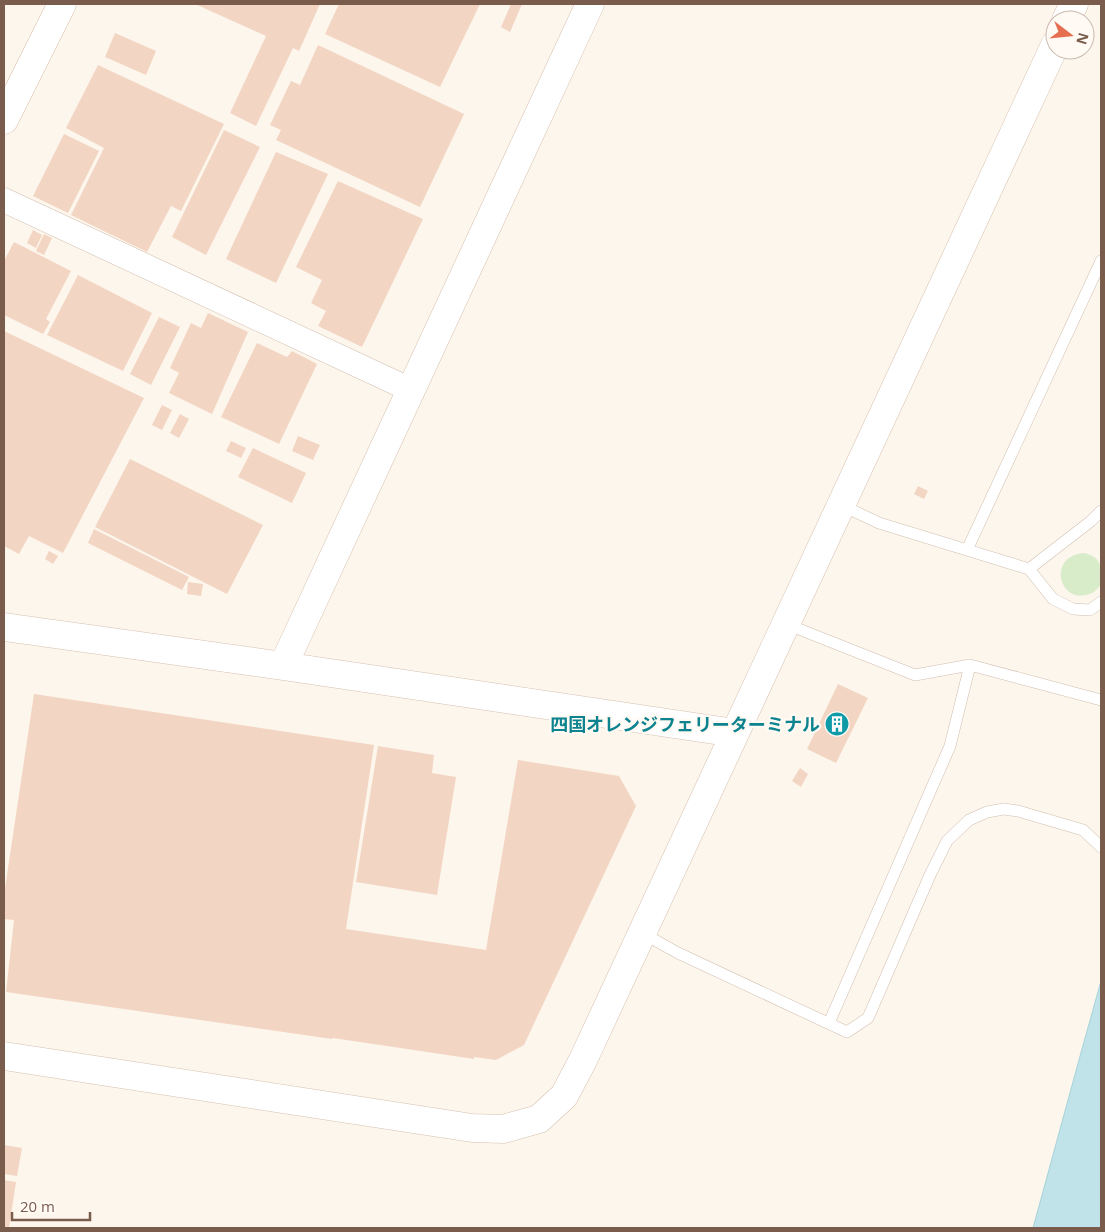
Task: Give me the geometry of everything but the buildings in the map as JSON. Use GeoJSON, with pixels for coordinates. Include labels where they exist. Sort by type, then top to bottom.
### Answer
{"type":"FeatureCollection","features":[{"type":"Feature","properties":{"kind":"street"},"geometry":{"type":"LineString","coordinates":[[4,120],[62,4]]}},
{"type":"Feature","properties":{"kind":"street"},"geometry":{"type":"LineString","coordinates":[[283,666],[590,4]]}},
{"type":"Feature","properties":{"kind":"street"},"geometry":{"type":"LineString","coordinates":[[4,1056],[472,1128],[504,1129],[538,1119],[564,1096],[583,1060],[1048,60]]}},
{"type":"Feature","properties":{"kind":"street"},"geometry":{"type":"LineString","coordinates":[[4,200],[411,390]]}},
{"type":"Feature","properties":{"kind":"street"},"geometry":{"type":"LineString","coordinates":[[4,627],[283,666],[735,734]]}},
{"type":"Feature","properties":{"kind":"lane"},"geometry":{"type":"LineString","coordinates":[[967,550],[1101,260]]}},
{"type":"Feature","properties":{"kind":"lane"},"geometry":{"type":"LineString","coordinates":[[841,505],[879,523],[1029,569],[1053,599],[1073,609],[1090,610],[1101,602]]}},
{"type":"Feature","properties":{"kind":"lane"},"geometry":{"type":"LineString","coordinates":[[1029,569],[1096,523],[1101,511]]}},
{"type":"Feature","properties":{"kind":"lane"},"geometry":{"type":"LineString","coordinates":[[786,624],[915,675],[970,665],[1101,700]]}},
{"type":"Feature","properties":{"kind":"lane"},"geometry":{"type":"LineString","coordinates":[[828,1024],[950,746],[970,665]]}},
{"type":"Feature","properties":{"kind":"lane"},"geometry":{"type":"LineString","coordinates":[[642,933],[678,953],[847,1032],[868,1018],[930,875],[947,842],[969,820],[988,812],[1004,809],[1018,811],[1083,830],[1101,847]]}},
{"type":"Feature","properties":{"kind":"green space"},"geometry":{"type":"Polygon","coordinates":[[[1085,553],[1098,561],[1101,583],[1092,593],[1077,595],[1069,592],[1064,585],[1061,569],[1065,561],[1073,556],[1085,553]]]}},
{"type":"Feature","properties":{"kind":"water"},"geometry":{"type":"Polygon","coordinates":[[[1101,981],[1101,1228],[1033,1228],[1082,1049],[1101,981]]]}},
{"type":"Feature","properties":{"kind":"place","name":"四国オレンジフェリーターミナル"},"geometry":{"type":"Point","coordinates":[837,724]}}]}
